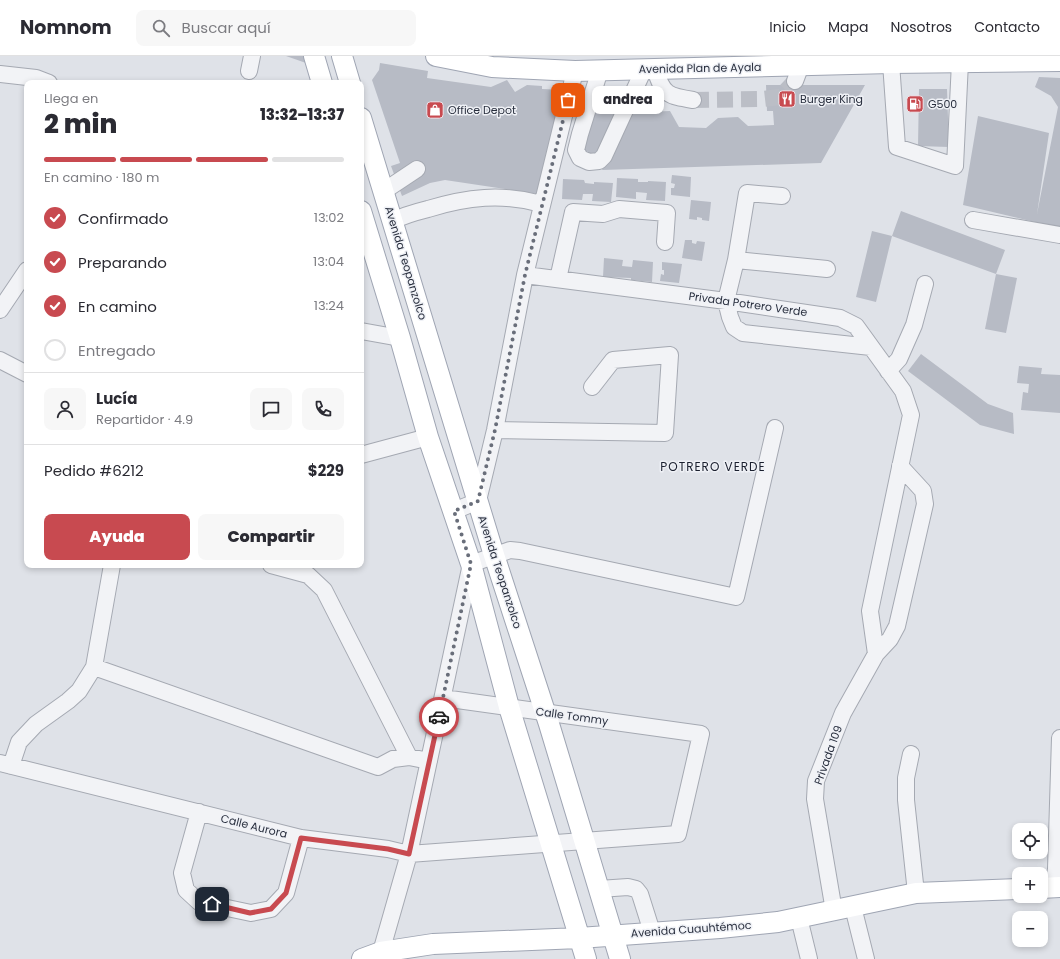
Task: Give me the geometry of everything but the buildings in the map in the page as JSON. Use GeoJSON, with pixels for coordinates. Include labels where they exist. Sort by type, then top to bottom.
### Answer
{"type":"FeatureCollection","features":[{"type":"Feature","properties":{"kind":"main road"},"geometry":{"type":"LineString","coordinates":[[314,56],[321,80]]}},
{"type":"Feature","properties":{"kind":"main road"},"geometry":{"type":"LineString","coordinates":[[342,56],[349,80]]}},
{"type":"Feature","properties":{"kind":"main road","name":"Avenida Plan de Ayala"},"geometry":{"type":"LineString","coordinates":[[436,56],[492,67],[575,71],[650,69],[798,73],[891,63],[1060,60]]}},
{"type":"Feature","properties":{"kind":"main road","name":"Avenida Teopanzolco"},"geometry":{"type":"LineString","coordinates":[[364,128],[494,555],[585,840],[620,959]]}},
{"type":"Feature","properties":{"kind":"main road"},"geometry":{"type":"LineString","coordinates":[[364,221],[400,338],[428,437],[471,564],[509,707],[586,959]]}},
{"type":"Feature","properties":{"kind":"main road"},"geometry":{"type":"LineString","coordinates":[[374,253],[400,244]]}},
{"type":"Feature","properties":{"kind":"main road","name":"Avenida Cuauhtémoc"},"geometry":{"type":"LineString","coordinates":[[362,959],[381,952],[407,953],[433,944],[579,938],[613,934],[720,928],[778,922],[916,894],[1012,889]]}},
{"type":"Feature","properties":{"kind":"street"},"geometry":{"type":"LineString","coordinates":[[891,63],[897,147],[955,166],[960,62]]}},
{"type":"Feature","properties":{"kind":"street"},"geometry":{"type":"LineString","coordinates":[[600,70],[576,150],[580,158],[589,162],[599,161],[604,156],[650,69]]}},
{"type":"Feature","properties":{"kind":"street"},"geometry":{"type":"LineString","coordinates":[[650,69],[660,85],[673,96],[693,100]]}},
{"type":"Feature","properties":{"kind":"street"},"geometry":{"type":"LineString","coordinates":[[454,511],[478,501],[495,430],[525,275],[575,71]]}},
{"type":"Feature","properties":{"kind":"street"},"geometry":{"type":"LineString","coordinates":[[0,74],[36,78],[41,80]]}},
{"type":"Feature","properties":{"kind":"street"},"geometry":{"type":"LineString","coordinates":[[384,191],[417,169]]}},
{"type":"Feature","properties":{"kind":"street"},"geometry":{"type":"LineString","coordinates":[[782,196],[747,193],[736,260],[726,300],[734,327],[743,333],[871,347]]}},
{"type":"Feature","properties":{"kind":"street"},"geometry":{"type":"LineString","coordinates":[[393,221],[403,216],[450,202],[479,197],[502,197],[528,200],[542,204]]}},
{"type":"Feature","properties":{"kind":"street"},"geometry":{"type":"LineString","coordinates":[[558,279],[573,212],[603,214],[619,209],[667,213],[665,242]]}},
{"type":"Feature","properties":{"kind":"street"},"geometry":{"type":"LineString","coordinates":[[973,220],[1060,235]]}},
{"type":"Feature","properties":{"kind":"street"},"geometry":{"type":"LineString","coordinates":[[736,260],[827,269]]}},
{"type":"Feature","properties":{"kind":"street"},"geometry":{"type":"LineString","coordinates":[[0,310],[24,274]]}},
{"type":"Feature","properties":{"kind":"street","name":"Privada Potrero Verde"},"geometry":{"type":"LineString","coordinates":[[525,275],[726,300],[840,318],[856,326],[903,391],[911,415],[870,611],[876,654]]}},
{"type":"Feature","properties":{"kind":"street"},"geometry":{"type":"LineString","coordinates":[[888,370],[899,359],[914,325],[926,284]]}},
{"type":"Feature","properties":{"kind":"street"},"geometry":{"type":"LineString","coordinates":[[364,332],[400,338]]}},
{"type":"Feature","properties":{"kind":"street"},"geometry":{"type":"LineString","coordinates":[[495,430],[665,433],[670,355],[613,360],[592,387]]}},
{"type":"Feature","properties":{"kind":"street"},"geometry":{"type":"LineString","coordinates":[[0,360],[24,372]]}},
{"type":"Feature","properties":{"kind":"street"},"geometry":{"type":"LineString","coordinates":[[381,952],[409,854],[471,564],[510,550],[520,551],[736,597],[775,428]]}},
{"type":"Feature","properties":{"kind":"street"},"geometry":{"type":"LineString","coordinates":[[364,454],[428,437]]}},
{"type":"Feature","properties":{"kind":"street","name":"Privada 109"},"geometry":{"type":"LineString","coordinates":[[866,959],[843,909],[815,799],[816,781],[843,713],[876,654],[890,639],[897,626],[925,504],[923,491],[900,466]]}},
{"type":"Feature","properties":{"kind":"street"},"geometry":{"type":"LineString","coordinates":[[5,765],[19,742],[36,724],[68,701],[79,691],[94,667],[111,568]]}},
{"type":"Feature","properties":{"kind":"street"},"geometry":{"type":"LineString","coordinates":[[282,568],[308,575],[324,590],[409,757]]}},
{"type":"Feature","properties":{"kind":"street"},"geometry":{"type":"LineString","coordinates":[[94,667],[378,768],[393,759],[409,757],[429,761]]}},
{"type":"Feature","properties":{"kind":"street","name":"Calle Tommy"},"geometry":{"type":"LineString","coordinates":[[443,698],[702,734]]}},
{"type":"Feature","properties":{"kind":"street","name":"Calle Aurora"},"geometry":{"type":"LineString","coordinates":[[5,765],[301,838],[388,849],[409,854],[678,834],[702,734]]}},
{"type":"Feature","properties":{"kind":"street"},"geometry":{"type":"LineString","coordinates":[[1051,887],[1056,869],[1060,738]]}},
{"type":"Feature","properties":{"kind":"street"},"geometry":{"type":"LineString","coordinates":[[911,754],[906,778],[906,800],[916,894]]}},
{"type":"Feature","properties":{"kind":"street"},"geometry":{"type":"LineString","coordinates":[[199,812],[182,873],[186,890],[199,902],[250,913],[271,909],[286,893],[301,838]]}},
{"type":"Feature","properties":{"kind":"street"},"geometry":{"type":"LineString","coordinates":[[599,888],[628,887],[636,889],[640,894],[652,932]]}},
{"type":"Feature","properties":{"kind":"street"},"geometry":{"type":"LineString","coordinates":[[799,918],[809,959]]}},
{"type":"Feature","properties":{"kind":"tunnel"},"geometry":{"type":"LineString","coordinates":[[693,100],[763,99],[780,97],[795,81]]}},
{"type":"Feature","properties":{"kind":"way so far"},"geometry":{"type":"LineString","coordinates":[[439,717],[471,564],[454,511],[478,501],[495,430],[525,275],[568,100]]}},
{"type":"Feature","properties":{"kind":"place","name":"Burger King"},"geometry":{"type":"Point","coordinates":[787,99]}},
{"type":"Feature","properties":{"kind":"place","name":"andrea"},"geometry":{"type":"Point","coordinates":[568,100]}},
{"type":"Feature","properties":{"kind":"place","name":"G500"},"geometry":{"type":"Point","coordinates":[915,104]}},
{"type":"Feature","properties":{"kind":"place","name":"Office Depot"},"geometry":{"type":"Point","coordinates":[435,110]}},
{"type":"Feature","properties":{"kind":"district","name":"POTRERO VERDE"},"geometry":{"type":"Point","coordinates":[713,467]}},
{"type":"Feature","properties":{"kind":"route"},"geometry":{"type":"LineString","coordinates":[[212,904],[250,913],[271,909],[286,893],[301,838],[388,849],[409,854],[439,717]]}}]}
